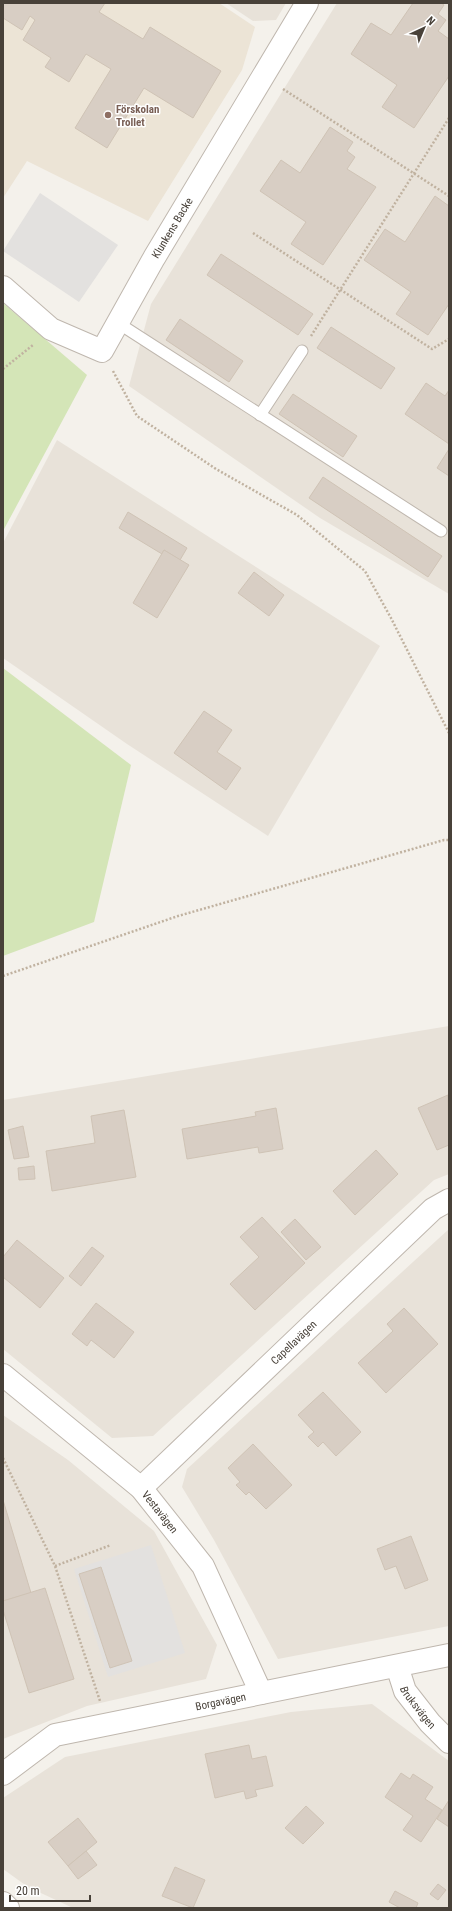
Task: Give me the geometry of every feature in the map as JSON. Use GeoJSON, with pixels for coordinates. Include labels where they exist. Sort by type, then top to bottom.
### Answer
{"type":"FeatureCollection","features":[{"type":"Feature","properties":{"kind":"street","name":"Klunkens Backe"},"geometry":{"type":"LineString","coordinates":[[102,351],[154,258],[307,3]]}},
{"type":"Feature","properties":{"kind":"street"},"geometry":{"type":"LineString","coordinates":[[3,287],[51,329],[102,351]]}},
{"type":"Feature","properties":{"kind":"street","name":"Capellavägen"},"geometry":{"type":"LineString","coordinates":[[140,1488],[433,1209],[449,1200]]}},
{"type":"Feature","properties":{"kind":"street","name":"Vestavägen"},"geometry":{"type":"LineString","coordinates":[[3,1375],[140,1488],[203,1566],[261,1693]]}},
{"type":"Feature","properties":{"kind":"street","name":"Borgavägen"},"geometry":{"type":"LineString","coordinates":[[3,1774],[55,1735],[397,1666],[449,1654]]}},
{"type":"Feature","properties":{"kind":"street","name":"Bruksvägen"},"geometry":{"type":"LineString","coordinates":[[397,1666],[405,1691],[430,1723],[449,1742]]}},
{"type":"Feature","properties":{"kind":"street"},"geometry":{"type":"LineString","coordinates":[[3,1903],[8,1908]]}},
{"type":"Feature","properties":{"kind":"lane"},"geometry":{"type":"LineString","coordinates":[[118,323],[441,531]]}},
{"type":"Feature","properties":{"kind":"lane"},"geometry":{"type":"LineString","coordinates":[[260,415],[302,351]]}},
{"type":"Feature","properties":{"kind":"path"},"geometry":{"type":"LineString","coordinates":[[263,76],[449,196]]}},
{"type":"Feature","properties":{"kind":"path"},"geometry":{"type":"LineString","coordinates":[[302,351],[449,118]]}},
{"type":"Feature","properties":{"kind":"path"},"geometry":{"type":"LineString","coordinates":[[254,233],[432,349],[449,339]]}},
{"type":"Feature","properties":{"kind":"path"},"geometry":{"type":"LineString","coordinates":[[3,369],[51,329]]}},
{"type":"Feature","properties":{"kind":"path"},"geometry":{"type":"LineString","coordinates":[[102,351],[137,416],[216,469],[297,515],[365,571],[391,618],[449,733]]}},
{"type":"Feature","properties":{"kind":"path"},"geometry":{"type":"LineString","coordinates":[[3,976],[178,916],[444,840],[449,840]]}},
{"type":"Feature","properties":{"kind":"path"},"geometry":{"type":"LineString","coordinates":[[3,1458],[55,1566],[107,1724]]}},
{"type":"Feature","properties":{"kind":"path"},"geometry":{"type":"LineString","coordinates":[[55,1566],[111,1545]]}},
{"type":"Feature","properties":{"kind":"shaded area","name":"Förskolan Trollet"},"geometry":{"type":"Polygon","coordinates":[[[3,3],[219,3],[255,27],[242,70],[148,221],[27,161],[3,198],[3,3]]]}},
{"type":"Feature","properties":{"kind":"shaded area"},"geometry":{"type":"Polygon","coordinates":[[[226,3],[286,3],[276,20],[253,21],[226,3]]]}},
{"type":"Feature","properties":{"kind":"shaded area"},"geometry":{"type":"Polygon","coordinates":[[[337,3],[449,3],[449,594],[320,518],[129,386],[151,304],[337,3]]]}},
{"type":"Feature","properties":{"kind":"shaded area"},"geometry":{"type":"Polygon","coordinates":[[[40,193],[118,245],[79,302],[3,251],[40,193]]]}},
{"type":"Feature","properties":{"kind":"shaded area"},"geometry":{"type":"Polygon","coordinates":[[[57,440],[380,646],[268,836],[127,744],[3,658],[3,543],[57,440]]]}},
{"type":"Feature","properties":{"kind":"shaded area"},"geometry":{"type":"Polygon","coordinates":[[[449,1026],[449,1174],[434,1180],[153,1436],[112,1438],[3,1349],[3,1100],[449,1026]]]}},
{"type":"Feature","properties":{"kind":"shaded area"},"geometry":{"type":"Polygon","coordinates":[[[449,1229],[449,1626],[278,1659],[214,1540],[182,1487],[187,1469],[449,1229]]]}},
{"type":"Feature","properties":{"kind":"shaded area"},"geometry":{"type":"Polygon","coordinates":[[[3,1415],[68,1460],[154,1531],[217,1645],[206,1679],[87,1706],[3,1739],[3,1415]]]}},
{"type":"Feature","properties":{"kind":"shaded area"},"geometry":{"type":"Polygon","coordinates":[[[151,1545],[185,1653],[108,1677],[74,1569],[151,1545]]]}},
{"type":"Feature","properties":{"kind":"shaded area"},"geometry":{"type":"Polygon","coordinates":[[[372,1704],[449,1761],[449,1908],[73,1908],[28,1887],[3,1869],[3,1798],[65,1757],[291,1712],[372,1704]]]}},
{"type":"Feature","properties":{"kind":"green space"},"geometry":{"type":"Polygon","coordinates":[[[3,303],[87,375],[3,531],[3,303]]]}},
{"type":"Feature","properties":{"kind":"green space"},"geometry":{"type":"Polygon","coordinates":[[[3,668],[131,765],[94,922],[3,956],[3,668]]]}},
{"type":"Feature","properties":{"kind":"building"},"geometry":{"type":"Polygon","coordinates":[[[3,3],[105,3],[99,12],[143,39],[150,27],[221,71],[193,118],[144,88],[107,148],[75,128],[111,69],[86,54],[69,82],[45,67],[51,58],[23,40],[35,20],[30,16],[22,30],[3,18],[3,3]]]}},
{"type":"Feature","properties":{"kind":"building"},"geometry":{"type":"Polygon","coordinates":[[[413,3],[441,3],[444,5],[438,14],[446,20],[438,31],[449,39],[449,76],[414,128],[382,107],[397,85],[351,54],[371,23],[391,35],[413,3]]]}},
{"type":"Feature","properties":{"kind":"building"},"geometry":{"type":"Polygon","coordinates":[[[330,127],[353,142],[347,151],[355,157],[347,169],[376,187],[323,265],[291,244],[306,222],[260,191],[281,160],[300,173],[330,127]]]}},
{"type":"Feature","properties":{"kind":"building"},"geometry":{"type":"Polygon","coordinates":[[[435,196],[449,206],[449,304],[428,335],[396,314],[411,292],[364,260],[385,229],[405,242],[435,196]]]}},
{"type":"Feature","properties":{"kind":"building"},"geometry":{"type":"Polygon","coordinates":[[[221,254],[313,314],[298,335],[207,275],[221,254]]]}},
{"type":"Feature","properties":{"kind":"building"},"geometry":{"type":"Polygon","coordinates":[[[180,319],[243,361],[229,382],[166,340],[180,319]]]}},
{"type":"Feature","properties":{"kind":"building"},"geometry":{"type":"Polygon","coordinates":[[[331,327],[395,368],[381,389],[317,348],[331,327]]]}},
{"type":"Feature","properties":{"kind":"building"},"geometry":{"type":"Polygon","coordinates":[[[426,383],[445,396],[449,390],[449,444],[405,414],[426,383]]]}},
{"type":"Feature","properties":{"kind":"building"},"geometry":{"type":"Polygon","coordinates":[[[293,394],[357,436],[343,457],[279,414],[293,394]]]}},
{"type":"Feature","properties":{"kind":"building"},"geometry":{"type":"Polygon","coordinates":[[[449,449],[449,476],[437,468],[449,449]]]}},
{"type":"Feature","properties":{"kind":"building"},"geometry":{"type":"Polygon","coordinates":[[[323,477],[442,556],[428,577],[309,498],[323,477]]]}},
{"type":"Feature","properties":{"kind":"building"},"geometry":{"type":"Polygon","coordinates":[[[128,512],[187,548],[180,560],[164,550],[162,554],[119,528],[128,512]]]}},
{"type":"Feature","properties":{"kind":"building"},"geometry":{"type":"Polygon","coordinates":[[[164,550],[189,565],[157,618],[133,603],[164,550]]]}},
{"type":"Feature","properties":{"kind":"building"},"geometry":{"type":"Polygon","coordinates":[[[254,572],[284,595],[269,616],[238,593],[254,572]]]}},
{"type":"Feature","properties":{"kind":"building"},"geometry":{"type":"Polygon","coordinates":[[[204,711],[232,730],[217,752],[241,768],[226,790],[174,753],[204,711]]]}},
{"type":"Feature","properties":{"kind":"building"},"geometry":{"type":"Polygon","coordinates":[[[448,1095],[449,1145],[437,1150],[418,1108],[448,1095]]]}},
{"type":"Feature","properties":{"kind":"building"},"geometry":{"type":"Polygon","coordinates":[[[276,1108],[283,1149],[259,1153],[258,1147],[187,1159],[182,1129],[256,1116],[255,1112],[276,1108]]]}},
{"type":"Feature","properties":{"kind":"building"},"geometry":{"type":"Polygon","coordinates":[[[124,1110],[136,1177],[52,1191],[46,1151],[95,1143],[91,1116],[124,1110]]]}},
{"type":"Feature","properties":{"kind":"building"},"geometry":{"type":"Polygon","coordinates":[[[23,1126],[29,1157],[14,1159],[8,1130],[23,1126]]]}},
{"type":"Feature","properties":{"kind":"building"},"geometry":{"type":"Polygon","coordinates":[[[376,1150],[398,1174],[355,1215],[333,1191],[376,1150]]]}},
{"type":"Feature","properties":{"kind":"building"},"geometry":{"type":"Polygon","coordinates":[[[34,1166],[35,1179],[19,1180],[18,1168],[34,1166]]]}},
{"type":"Feature","properties":{"kind":"building"},"geometry":{"type":"Polygon","coordinates":[[[262,1217],[305,1263],[255,1310],[230,1284],[259,1257],[240,1237],[262,1217]]]}},
{"type":"Feature","properties":{"kind":"building"},"geometry":{"type":"Polygon","coordinates":[[[295,1219],[321,1247],[306,1260],[281,1232],[295,1219]]]}},
{"type":"Feature","properties":{"kind":"building"},"geometry":{"type":"Polygon","coordinates":[[[17,1240],[64,1278],[40,1308],[3,1277],[3,1257],[17,1240]]]}},
{"type":"Feature","properties":{"kind":"building"},"geometry":{"type":"Polygon","coordinates":[[[92,1247],[104,1256],[81,1286],[69,1276],[92,1247]]]}},
{"type":"Feature","properties":{"kind":"building"},"geometry":{"type":"Polygon","coordinates":[[[96,1303],[134,1332],[114,1358],[91,1340],[87,1346],[72,1334],[96,1303]]]}},
{"type":"Feature","properties":{"kind":"building"},"geometry":{"type":"Polygon","coordinates":[[[404,1308],[438,1344],[386,1393],[358,1363],[393,1331],[387,1324],[404,1308]]]}},
{"type":"Feature","properties":{"kind":"building"},"geometry":{"type":"Polygon","coordinates":[[[323,1392],[361,1432],[336,1456],[323,1442],[318,1447],[308,1437],[314,1432],[298,1415],[323,1392]]]}},
{"type":"Feature","properties":{"kind":"building"},"geometry":{"type":"Polygon","coordinates":[[[253,1444],[292,1485],[266,1509],[249,1492],[246,1495],[236,1485],[240,1482],[228,1468],[253,1444]]]}},
{"type":"Feature","properties":{"kind":"building"},"geometry":{"type":"Polygon","coordinates":[[[3,1500],[31,1593],[3,1601],[3,1500]]]}},
{"type":"Feature","properties":{"kind":"building"},"geometry":{"type":"Polygon","coordinates":[[[411,1536],[428,1580],[405,1589],[396,1566],[385,1570],[377,1549],[411,1536]]]}},
{"type":"Feature","properties":{"kind":"building"},"geometry":{"type":"Polygon","coordinates":[[[101,1567],[132,1661],[110,1668],[79,1574],[101,1567]]]}},
{"type":"Feature","properties":{"kind":"building"},"geometry":{"type":"Polygon","coordinates":[[[45,1588],[74,1679],[29,1693],[3,1610],[3,1601],[45,1588]]]}},
{"type":"Feature","properties":{"kind":"building"},"geometry":{"type":"Polygon","coordinates":[[[249,1745],[252,1759],[266,1756],[273,1786],[255,1790],[257,1796],[246,1799],[244,1791],[215,1798],[205,1754],[249,1745]]]}},
{"type":"Feature","properties":{"kind":"building"},"geometry":{"type":"Polygon","coordinates":[[[401,1773],[410,1779],[413,1774],[433,1787],[425,1799],[442,1810],[421,1842],[403,1830],[413,1816],[385,1797],[401,1773]]]}},
{"type":"Feature","properties":{"kind":"building"},"geometry":{"type":"Polygon","coordinates":[[[449,1800],[449,1827],[437,1819],[449,1800]]]}},
{"type":"Feature","properties":{"kind":"building"},"geometry":{"type":"Polygon","coordinates":[[[306,1806],[324,1823],[303,1844],[285,1828],[306,1806]]]}},
{"type":"Feature","properties":{"kind":"building"},"geometry":{"type":"Polygon","coordinates":[[[78,1818],[97,1842],[68,1866],[48,1842],[78,1818]]]}},
{"type":"Feature","properties":{"kind":"building"},"geometry":{"type":"Polygon","coordinates":[[[86,1851],[97,1865],[78,1879],[68,1866],[86,1851]]]}},
{"type":"Feature","properties":{"kind":"building"},"geometry":{"type":"Polygon","coordinates":[[[175,1867],[205,1880],[193,1908],[162,1896],[175,1867]]]}},
{"type":"Feature","properties":{"kind":"building"},"geometry":{"type":"Polygon","coordinates":[[[438,1884],[446,1890],[438,1900],[430,1894],[438,1884]]]}},
{"type":"Feature","properties":{"kind":"building"},"geometry":{"type":"Polygon","coordinates":[[[395,1891],[418,1903],[416,1908],[400,1908],[389,1902],[395,1891]]]}},
{"type":"Feature","properties":{"kind":"place","name":"Förskolan Trollet"},"geometry":{"type":"Point","coordinates":[108,115]}}]}
